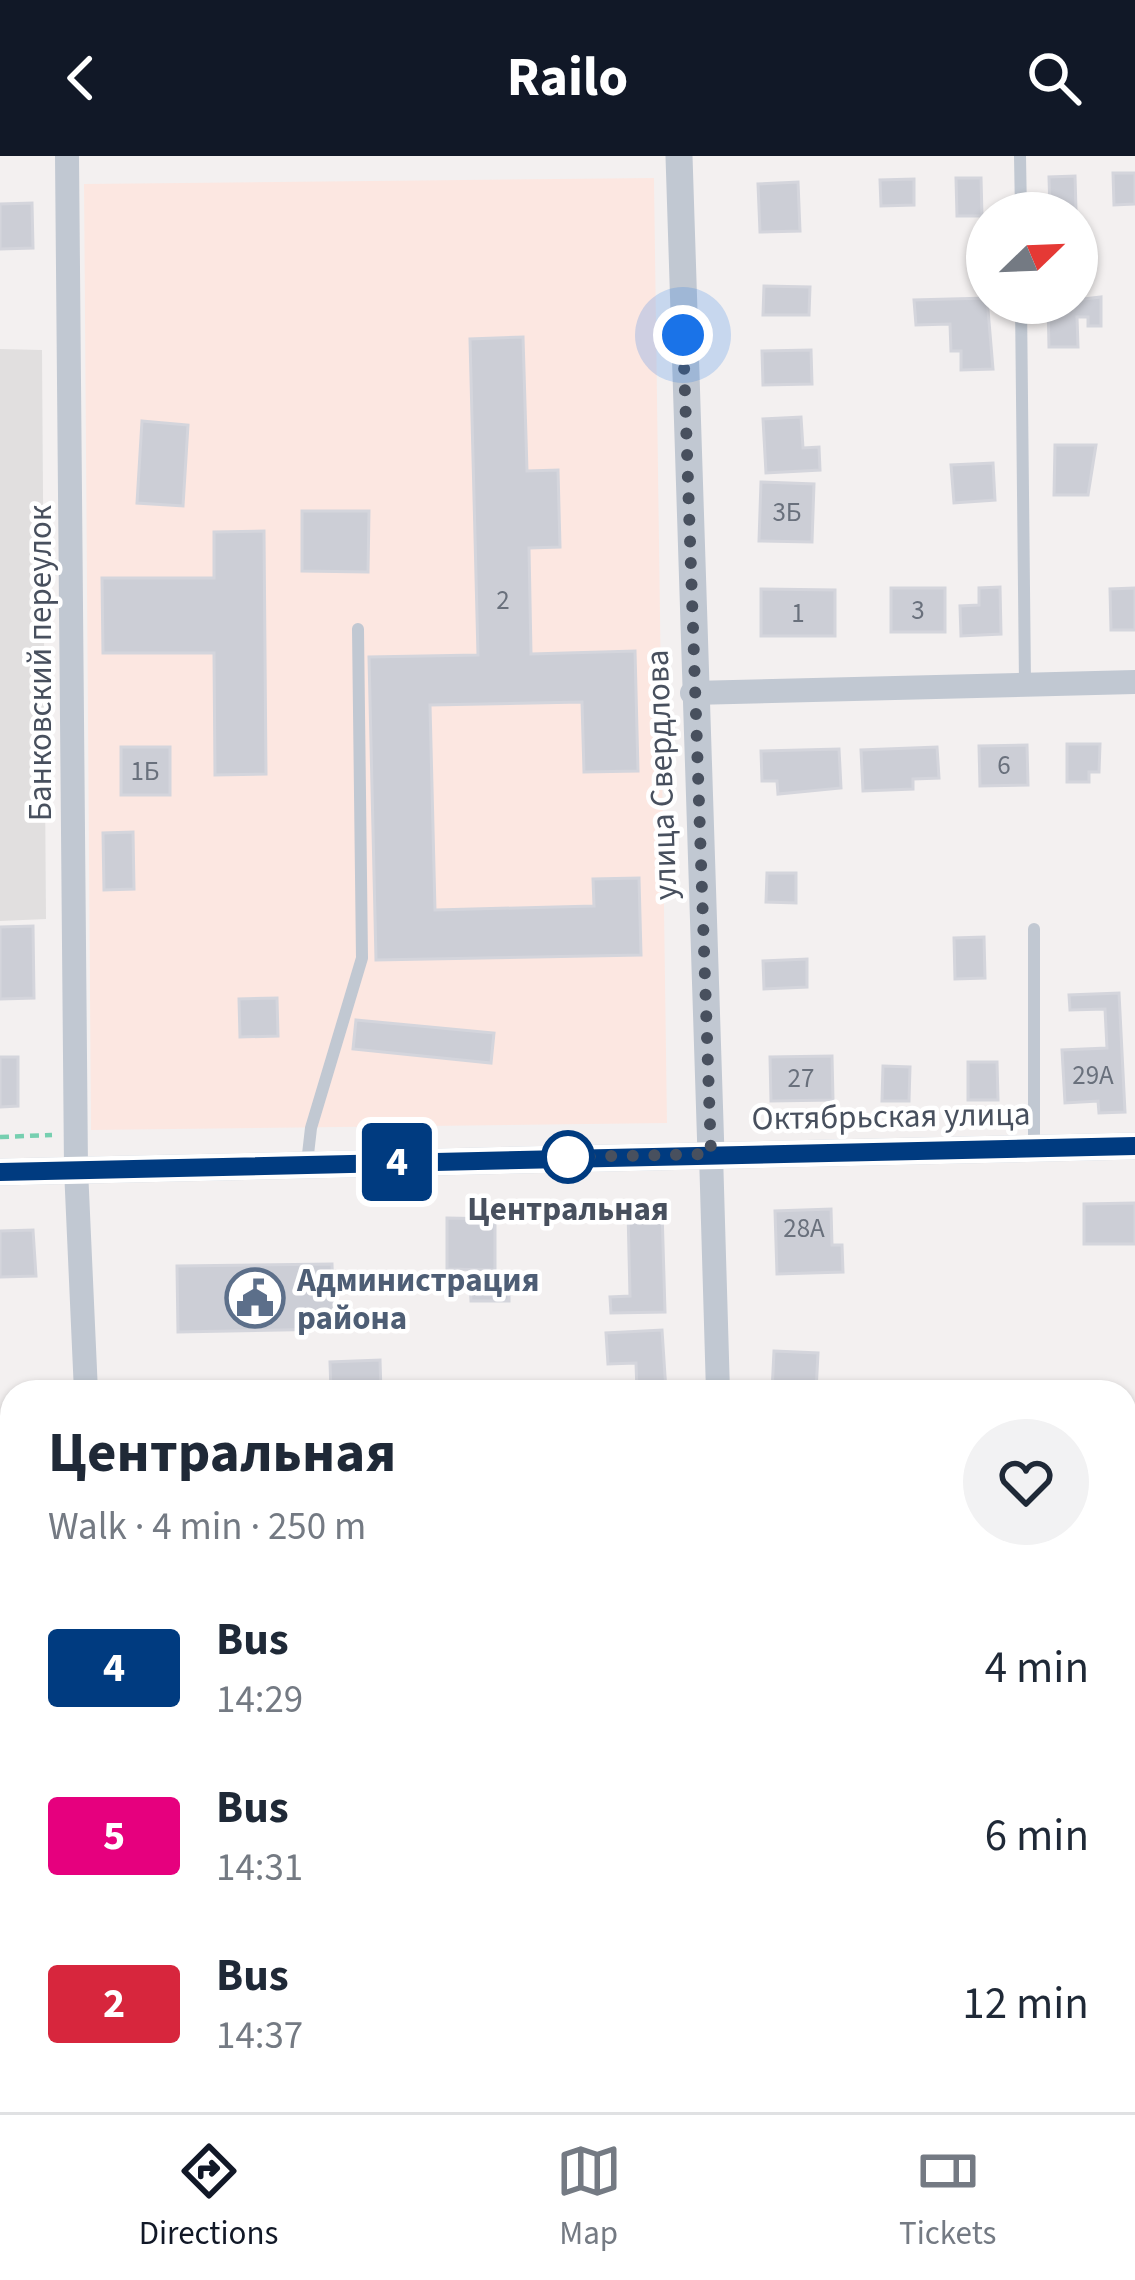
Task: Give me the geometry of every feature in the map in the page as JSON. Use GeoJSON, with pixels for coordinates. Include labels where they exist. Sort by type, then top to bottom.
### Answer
{"type":"FeatureCollection","features":[{"type":"Feature","properties":{"kind":"street","name":"Банковский переулок"},"geometry":{"type":"LineString","coordinates":[[67,156],[76,1169],[85,1380]]}},
{"type":"Feature","properties":{"kind":"street","name":"улица Свердлова"},"geometry":{"type":"LineString","coordinates":[[679,156],[692,693],[718,1380]]}},
{"type":"Feature","properties":{"kind":"street"},"geometry":{"type":"LineString","coordinates":[[692,693],[1135,682]]}},
{"type":"Feature","properties":{"kind":"street","name":"Октябрьская улица"},"geometry":{"type":"LineString","coordinates":[[0,1172],[1135,1147]]}},
{"type":"Feature","properties":{"kind":"lane"},"geometry":{"type":"LineString","coordinates":[[1020,156],[1021,192]]}},
{"type":"Feature","properties":{"kind":"lane"},"geometry":{"type":"LineString","coordinates":[[1022,324],[1025,684]]}},
{"type":"Feature","properties":{"kind":"lane"},"geometry":{"type":"LineString","coordinates":[[307,1164],[311,1128],[362,958],[358,629]]}},
{"type":"Feature","properties":{"kind":"lane"},"geometry":{"type":"LineString","coordinates":[[1034,929],[1034,1148]]}},
{"type":"Feature","properties":{"kind":"path"},"geometry":{"type":"LineString","coordinates":[[0,1137],[76,1134]]}},
{"type":"Feature","properties":{"kind":"shaded area"},"geometry":{"type":"Polygon","coordinates":[[[654,178],[667,1123],[91,1130],[84,184],[654,178]]]}},
{"type":"Feature","properties":{"kind":"shaded area"},"geometry":{"type":"Polygon","coordinates":[[[0,349],[42,350],[46,919],[0,921],[0,349]]]}},
{"type":"Feature","properties":{"kind":"building"},"geometry":{"type":"Polygon","coordinates":[[[1113,173],[1135,173],[1135,204],[1114,205],[1113,173]]]}},
{"type":"Feature","properties":{"kind":"building"},"geometry":{"type":"Polygon","coordinates":[[[1075,176],[1075,192],[1049,192],[1049,177],[1075,176]]]}},
{"type":"Feature","properties":{"kind":"building"},"geometry":{"type":"Polygon","coordinates":[[[956,178],[981,178],[981,192],[966,192],[966,216],[957,216],[956,178]]]}},
{"type":"Feature","properties":{"kind":"building"},"geometry":{"type":"Polygon","coordinates":[[[914,179],[914,205],[881,206],[880,180],[914,179]]]}},
{"type":"Feature","properties":{"kind":"building"},"geometry":{"type":"Polygon","coordinates":[[[798,182],[800,231],[760,232],[758,184],[798,182]]]}},
{"type":"Feature","properties":{"kind":"building"},"geometry":{"type":"Polygon","coordinates":[[[32,203],[33,248],[0,249],[0,204],[32,203]]]}},
{"type":"Feature","properties":{"kind":"building"},"geometry":{"type":"Polygon","coordinates":[[[764,286],[810,287],[809,315],[763,315],[764,286]]]}},
{"type":"Feature","properties":{"kind":"building"},"geometry":{"type":"Polygon","coordinates":[[[1098,297],[1101,326],[1088,326],[1098,324],[1098,297]]]}},
{"type":"Feature","properties":{"kind":"building"},"geometry":{"type":"Polygon","coordinates":[[[966,299],[966,324],[989,324],[993,369],[961,370],[961,351],[951,351],[950,324],[916,325],[914,300],[966,299]]]}},
{"type":"Feature","properties":{"kind":"building"},"geometry":{"type":"Polygon","coordinates":[[[1048,324],[1077,324],[1078,347],[1049,347],[1048,324]]]}},
{"type":"Feature","properties":{"kind":"building"},"geometry":{"type":"Polygon","coordinates":[[[523,337],[527,471],[558,470],[560,547],[529,548],[531,654],[635,651],[638,771],[584,772],[582,702],[430,705],[435,910],[594,906],[593,879],[639,878],[641,955],[376,960],[369,657],[478,655],[470,339],[523,337]]]}},
{"type":"Feature","properties":{"kind":"building"},"geometry":{"type":"Polygon","coordinates":[[[811,350],[812,384],[763,385],[762,351],[811,350]]]}},
{"type":"Feature","properties":{"kind":"building"},"geometry":{"type":"Polygon","coordinates":[[[801,417],[803,448],[819,447],[820,470],[766,473],[763,419],[801,417]]]}},
{"type":"Feature","properties":{"kind":"building"},"geometry":{"type":"Polygon","coordinates":[[[142,421],[188,425],[183,506],[137,503],[142,421]]]}},
{"type":"Feature","properties":{"kind":"building"},"geometry":{"type":"Polygon","coordinates":[[[1055,445],[1096,445],[1088,495],[1054,495],[1055,445]]]}},
{"type":"Feature","properties":{"kind":"building"},"geometry":{"type":"Polygon","coordinates":[[[993,463],[995,500],[954,503],[951,465],[993,463]]]}},
{"type":"Feature","properties":{"kind":"building"},"geometry":{"type":"Polygon","coordinates":[[[761,482],[814,484],[812,542],[759,541],[761,482]]]}},
{"type":"Feature","properties":{"kind":"building"},"geometry":{"type":"Polygon","coordinates":[[[302,511],[369,511],[368,572],[302,571],[302,511]]]}},
{"type":"Feature","properties":{"kind":"building"},"geometry":{"type":"Polygon","coordinates":[[[264,531],[266,774],[215,775],[214,653],[103,653],[102,578],[214,578],[214,532],[264,531]]]}},
{"type":"Feature","properties":{"kind":"building"},"geometry":{"type":"Polygon","coordinates":[[[1000,587],[1001,634],[961,636],[960,606],[979,605],[979,588],[1000,587]]]}},
{"type":"Feature","properties":{"kind":"building"},"geometry":{"type":"Polygon","coordinates":[[[891,588],[945,588],[945,632],[891,632],[891,588]]]}},
{"type":"Feature","properties":{"kind":"building"},"geometry":{"type":"Polygon","coordinates":[[[1135,588],[1135,630],[1111,630],[1110,589],[1135,588]]]}},
{"type":"Feature","properties":{"kind":"building"},"geometry":{"type":"Polygon","coordinates":[[[761,589],[835,590],[835,636],[761,636],[761,589]]]}},
{"type":"Feature","properties":{"kind":"building"},"geometry":{"type":"Polygon","coordinates":[[[1067,744],[1100,744],[1099,772],[1089,772],[1089,782],[1067,782],[1067,744]]]}},
{"type":"Feature","properties":{"kind":"building"},"geometry":{"type":"Polygon","coordinates":[[[1027,745],[1028,785],[980,786],[979,746],[1027,745]]]}},
{"type":"Feature","properties":{"kind":"building"},"geometry":{"type":"Polygon","coordinates":[[[121,747],[170,747],[170,795],[121,795],[121,747]]]}},
{"type":"Feature","properties":{"kind":"building"},"geometry":{"type":"Polygon","coordinates":[[[937,747],[939,778],[913,779],[913,789],[863,791],[861,750],[937,747]]]}},
{"type":"Feature","properties":{"kind":"building"},"geometry":{"type":"Polygon","coordinates":[[[839,749],[841,788],[778,794],[777,781],[762,781],[761,751],[839,749]]]}},
{"type":"Feature","properties":{"kind":"building"},"geometry":{"type":"Polygon","coordinates":[[[133,832],[134,889],[104,890],[103,833],[133,832]]]}},
{"type":"Feature","properties":{"kind":"building"},"geometry":{"type":"Polygon","coordinates":[[[767,873],[796,873],[796,903],[766,902],[767,873]]]}},
{"type":"Feature","properties":{"kind":"building"},"geometry":{"type":"Polygon","coordinates":[[[33,926],[34,998],[0,999],[0,927],[33,926]]]}},
{"type":"Feature","properties":{"kind":"building"},"geometry":{"type":"Polygon","coordinates":[[[984,937],[985,978],[955,979],[954,938],[984,937]]]}},
{"type":"Feature","properties":{"kind":"building"},"geometry":{"type":"Polygon","coordinates":[[[807,959],[807,987],[764,989],[763,961],[807,959]]]}},
{"type":"Feature","properties":{"kind":"building"},"geometry":{"type":"Polygon","coordinates":[[[1119,993],[1125,1112],[1099,1113],[1098,1101],[1065,1103],[1062,1050],[1107,1048],[1105,1009],[1070,1010],[1069,995],[1119,993]]]}},
{"type":"Feature","properties":{"kind":"building"},"geometry":{"type":"Polygon","coordinates":[[[277,998],[278,1036],[240,1037],[239,999],[277,998]]]}},
{"type":"Feature","properties":{"kind":"building"},"geometry":{"type":"Polygon","coordinates":[[[356,1020],[494,1033],[491,1063],[353,1049],[356,1020]]]}},
{"type":"Feature","properties":{"kind":"building"},"geometry":{"type":"Polygon","coordinates":[[[832,1056],[833,1100],[771,1101],[770,1057],[832,1056]]]}},
{"type":"Feature","properties":{"kind":"building"},"geometry":{"type":"Polygon","coordinates":[[[0,1057],[18,1057],[18,1106],[0,1107],[0,1057]]]}},
{"type":"Feature","properties":{"kind":"building"},"geometry":{"type":"Polygon","coordinates":[[[968,1062],[997,1062],[998,1100],[968,1100],[968,1062]]]}},
{"type":"Feature","properties":{"kind":"building"},"geometry":{"type":"Polygon","coordinates":[[[883,1066],[910,1067],[909,1101],[882,1101],[883,1066]]]}},
{"type":"Feature","properties":{"kind":"building"},"geometry":{"type":"Polygon","coordinates":[[[1135,1203],[1135,1244],[1084,1244],[1084,1204],[1135,1203]]]}},
{"type":"Feature","properties":{"kind":"building"},"geometry":{"type":"Polygon","coordinates":[[[831,1209],[832,1245],[842,1245],[843,1272],[777,1274],[775,1211],[831,1209]]]}},
{"type":"Feature","properties":{"kind":"building"},"geometry":{"type":"Polygon","coordinates":[[[662,1210],[665,1312],[611,1313],[610,1297],[630,1296],[628,1211],[662,1210]]]}},
{"type":"Feature","properties":{"kind":"building"},"geometry":{"type":"Polygon","coordinates":[[[447,1218],[495,1219],[495,1270],[447,1269],[447,1218]]]}},
{"type":"Feature","properties":{"kind":"building"},"geometry":{"type":"Polygon","coordinates":[[[33,1230],[36,1276],[0,1277],[0,1231],[33,1230]]]}},
{"type":"Feature","properties":{"kind":"building","name":"Администрация района"},"geometry":{"type":"Polygon","coordinates":[[[332,1264],[334,1329],[178,1332],[177,1266],[332,1264]]]}},
{"type":"Feature","properties":{"kind":"building"},"geometry":{"type":"Polygon","coordinates":[[[509,1279],[509,1301],[471,1301],[470,1280],[509,1279]]]}},
{"type":"Feature","properties":{"kind":"building"},"geometry":{"type":"Polygon","coordinates":[[[662,1330],[665,1380],[637,1380],[636,1363],[608,1364],[606,1333],[662,1330]]]}},
{"type":"Feature","properties":{"kind":"building"},"geometry":{"type":"Polygon","coordinates":[[[774,1351],[818,1353],[817,1380],[773,1380],[774,1351]]]}},
{"type":"Feature","properties":{"kind":"building"},"geometry":{"type":"Polygon","coordinates":[[[380,1360],[381,1380],[331,1380],[330,1362],[380,1360]]]}},
{"type":"Feature","properties":{"kind":"bus line","name":"4"},"geometry":{"type":"LineString","coordinates":[[0,1172],[1135,1146]]}},
{"type":"Feature","properties":{"kind":"place","name":"Центральная"},"geometry":{"type":"Point","coordinates":[568,1157]}},
{"type":"Feature","properties":{"kind":"place","name":"Администрация района"},"geometry":{"type":"Point","coordinates":[255,1298]}},
{"type":"Feature","properties":{"kind":"route"},"geometry":{"type":"LineString","coordinates":[[568,1157],[711,1154],[683,335]]}}]}
